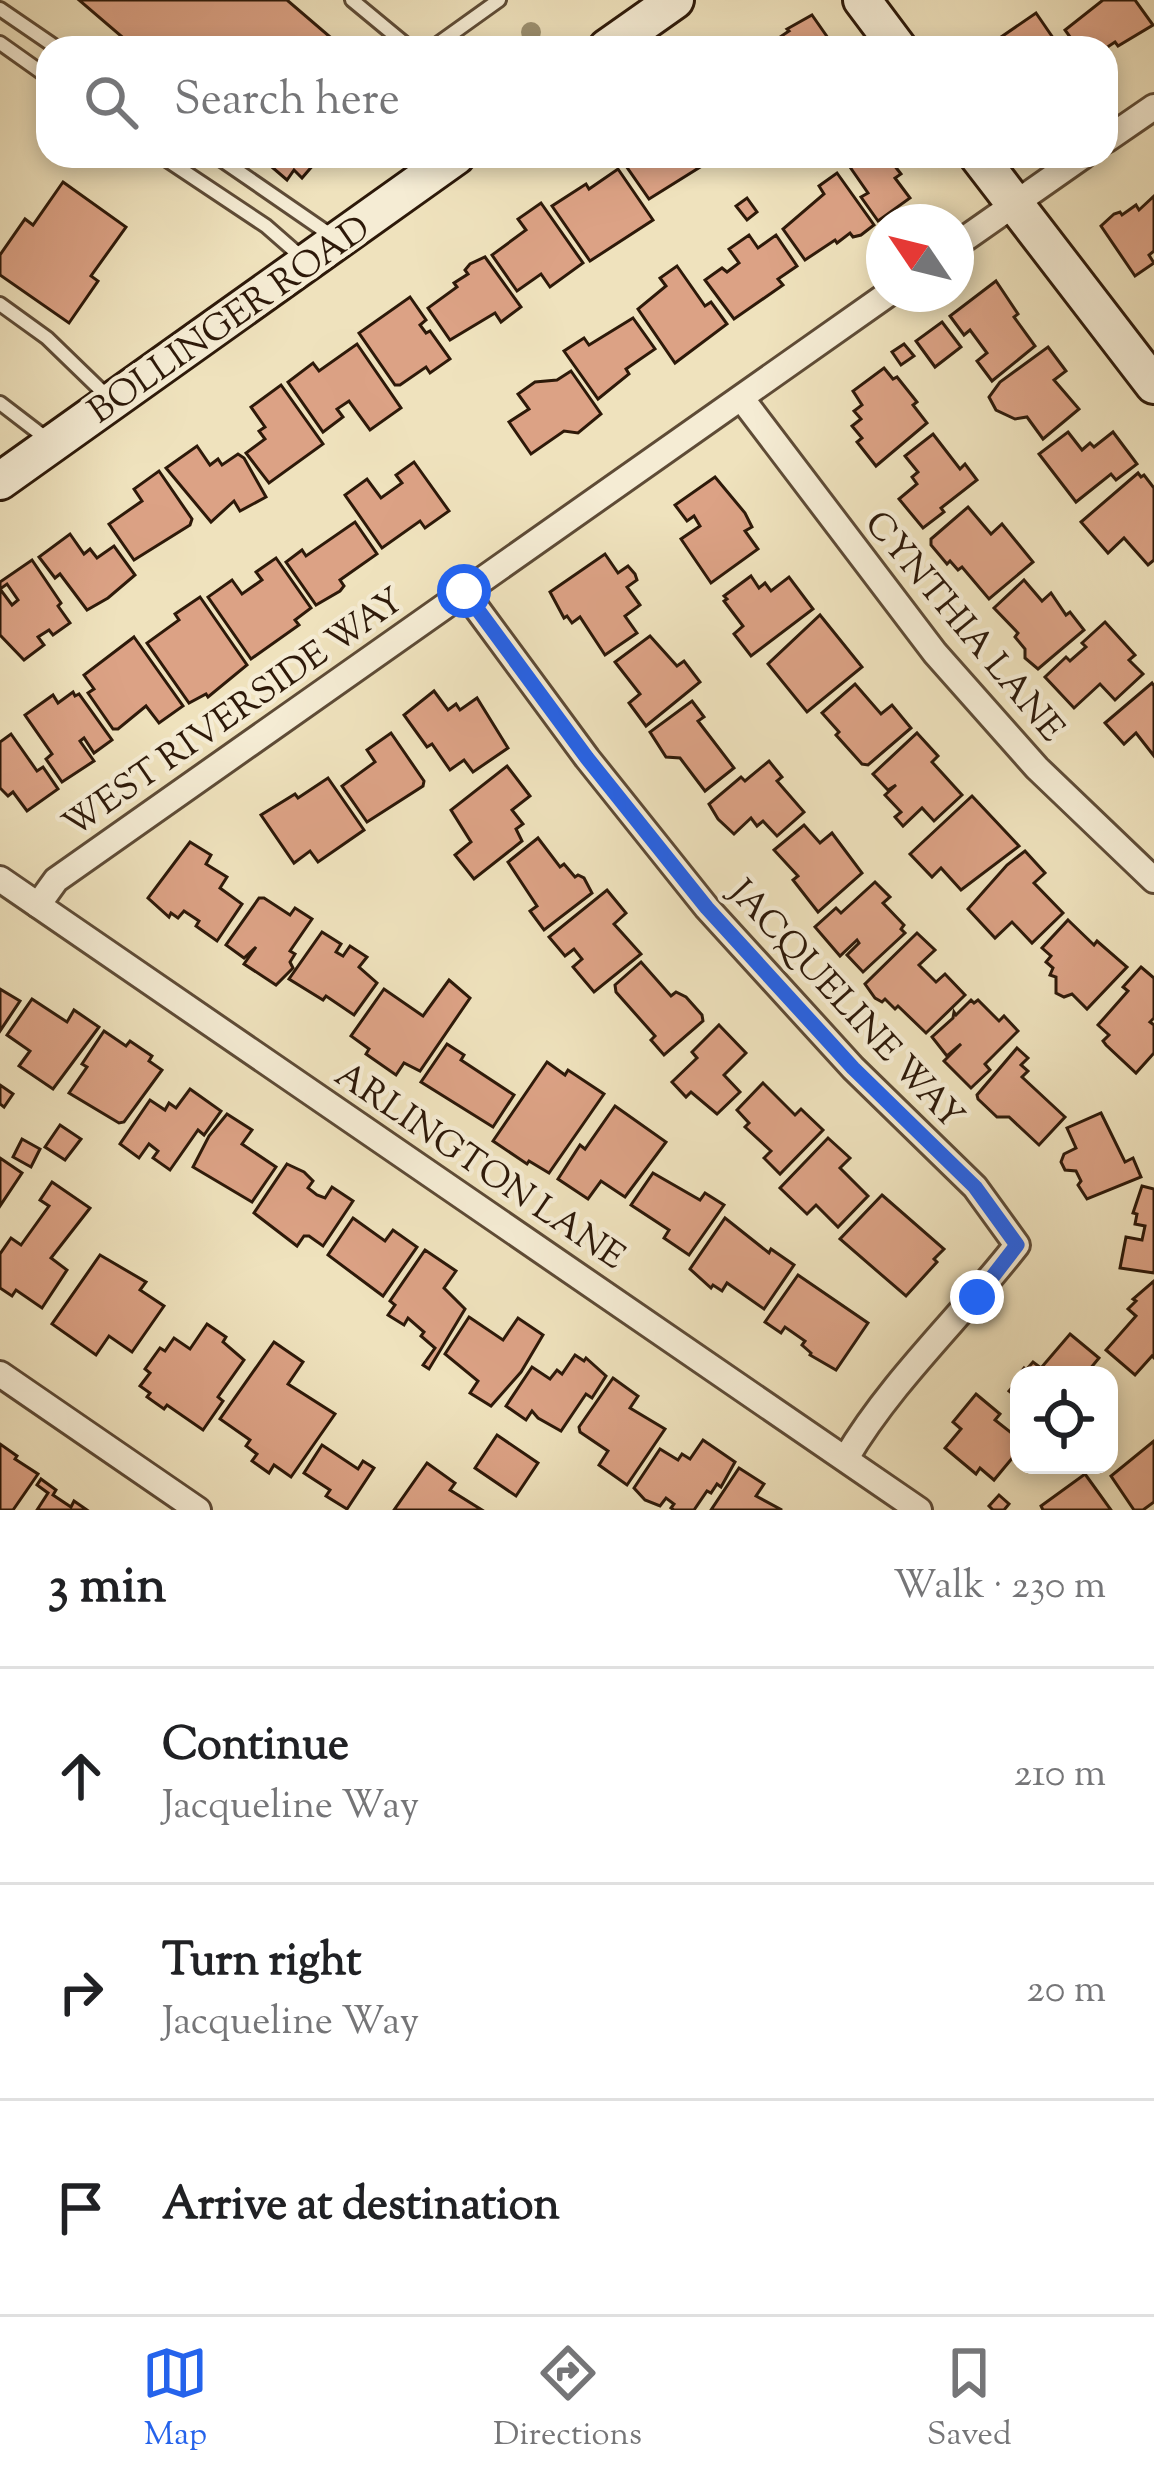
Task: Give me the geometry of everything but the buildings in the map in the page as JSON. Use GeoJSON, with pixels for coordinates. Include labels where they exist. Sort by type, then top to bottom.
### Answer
{"type":"FeatureCollection","features":[{"type":"Feature","properties":{"kind":"main road"},"geometry":{"type":"LineString","coordinates":[[625,36],[675,0]]}},
{"type":"Feature","properties":{"kind":"main road"},"geometry":{"type":"LineString","coordinates":[[862,0],[889,36]]}},
{"type":"Feature","properties":{"kind":"main road","name":"BOLLINGER ROAD"},"geometry":{"type":"LineString","coordinates":[[0,481],[439,168]]}},
{"type":"Feature","properties":{"kind":"main road"},"geometry":{"type":"LineString","coordinates":[[987,168],[1154,385]]}},
{"type":"Feature","properties":{"kind":"street"},"geometry":{"type":"LineString","coordinates":[[1118,132],[1154,107]]}},
{"type":"Feature","properties":{"kind":"street"},"geometry":{"type":"LineString","coordinates":[[974,232],[1066,168]]}},
{"type":"Feature","properties":{"kind":"street","name":"WEST RIVERSIDE WAY"},"geometry":{"type":"LineString","coordinates":[[38,905],[56,880],[866,310]]}},
{"type":"Feature","properties":{"kind":"street","name":"CYNTHIA LANE"},"geometry":{"type":"LineString","coordinates":[[742,399],[935,653],[1037,768],[1154,880]]}},
{"type":"Feature","properties":{"kind":"street","name":"JACQUELINE WAY"},"geometry":{"type":"LineString","coordinates":[[464,591],[587,758],[707,908],[853,1068],[975,1187],[1017,1245],[977,1297],[924,1350],[846,1458]]}},
{"type":"Feature","properties":{"kind":"street","name":"ARLINGTON LANE"},"geometry":{"type":"LineString","coordinates":[[0,879],[919,1510]]}},
{"type":"Feature","properties":{"kind":"street"},"geometry":{"type":"LineString","coordinates":[[0,1374],[197,1510]]}},
{"type":"Feature","properties":{"kind":"lane"},"geometry":{"type":"LineString","coordinates":[[352,0],[396,36]]}},
{"type":"Feature","properties":{"kind":"lane"},"geometry":{"type":"LineString","coordinates":[[449,36],[499,0]]}},
{"type":"Feature","properties":{"kind":"lane"},"geometry":{"type":"LineString","coordinates":[[0,9],[39,36]]}},
{"type":"Feature","properties":{"kind":"lane"},"geometry":{"type":"LineString","coordinates":[[0,43],[36,68]]}},
{"type":"Feature","properties":{"kind":"lane"},"geometry":{"type":"LineString","coordinates":[[179,168],[266,226],[307,261]]}},
{"type":"Feature","properties":{"kind":"lane"},"geometry":{"type":"LineString","coordinates":[[233,168],[338,240]]}},
{"type":"Feature","properties":{"kind":"lane"},"geometry":{"type":"LineString","coordinates":[[0,304],[46,338],[112,400]]}},
{"type":"Feature","properties":{"kind":"lane"},"geometry":{"type":"LineString","coordinates":[[0,403],[52,443]]}},
{"type":"Feature","properties":{"kind":"route"},"geometry":{"type":"LineString","coordinates":[[464,591],[587,758],[707,908],[853,1068],[975,1187],[1017,1245],[977,1297]]}}]}
